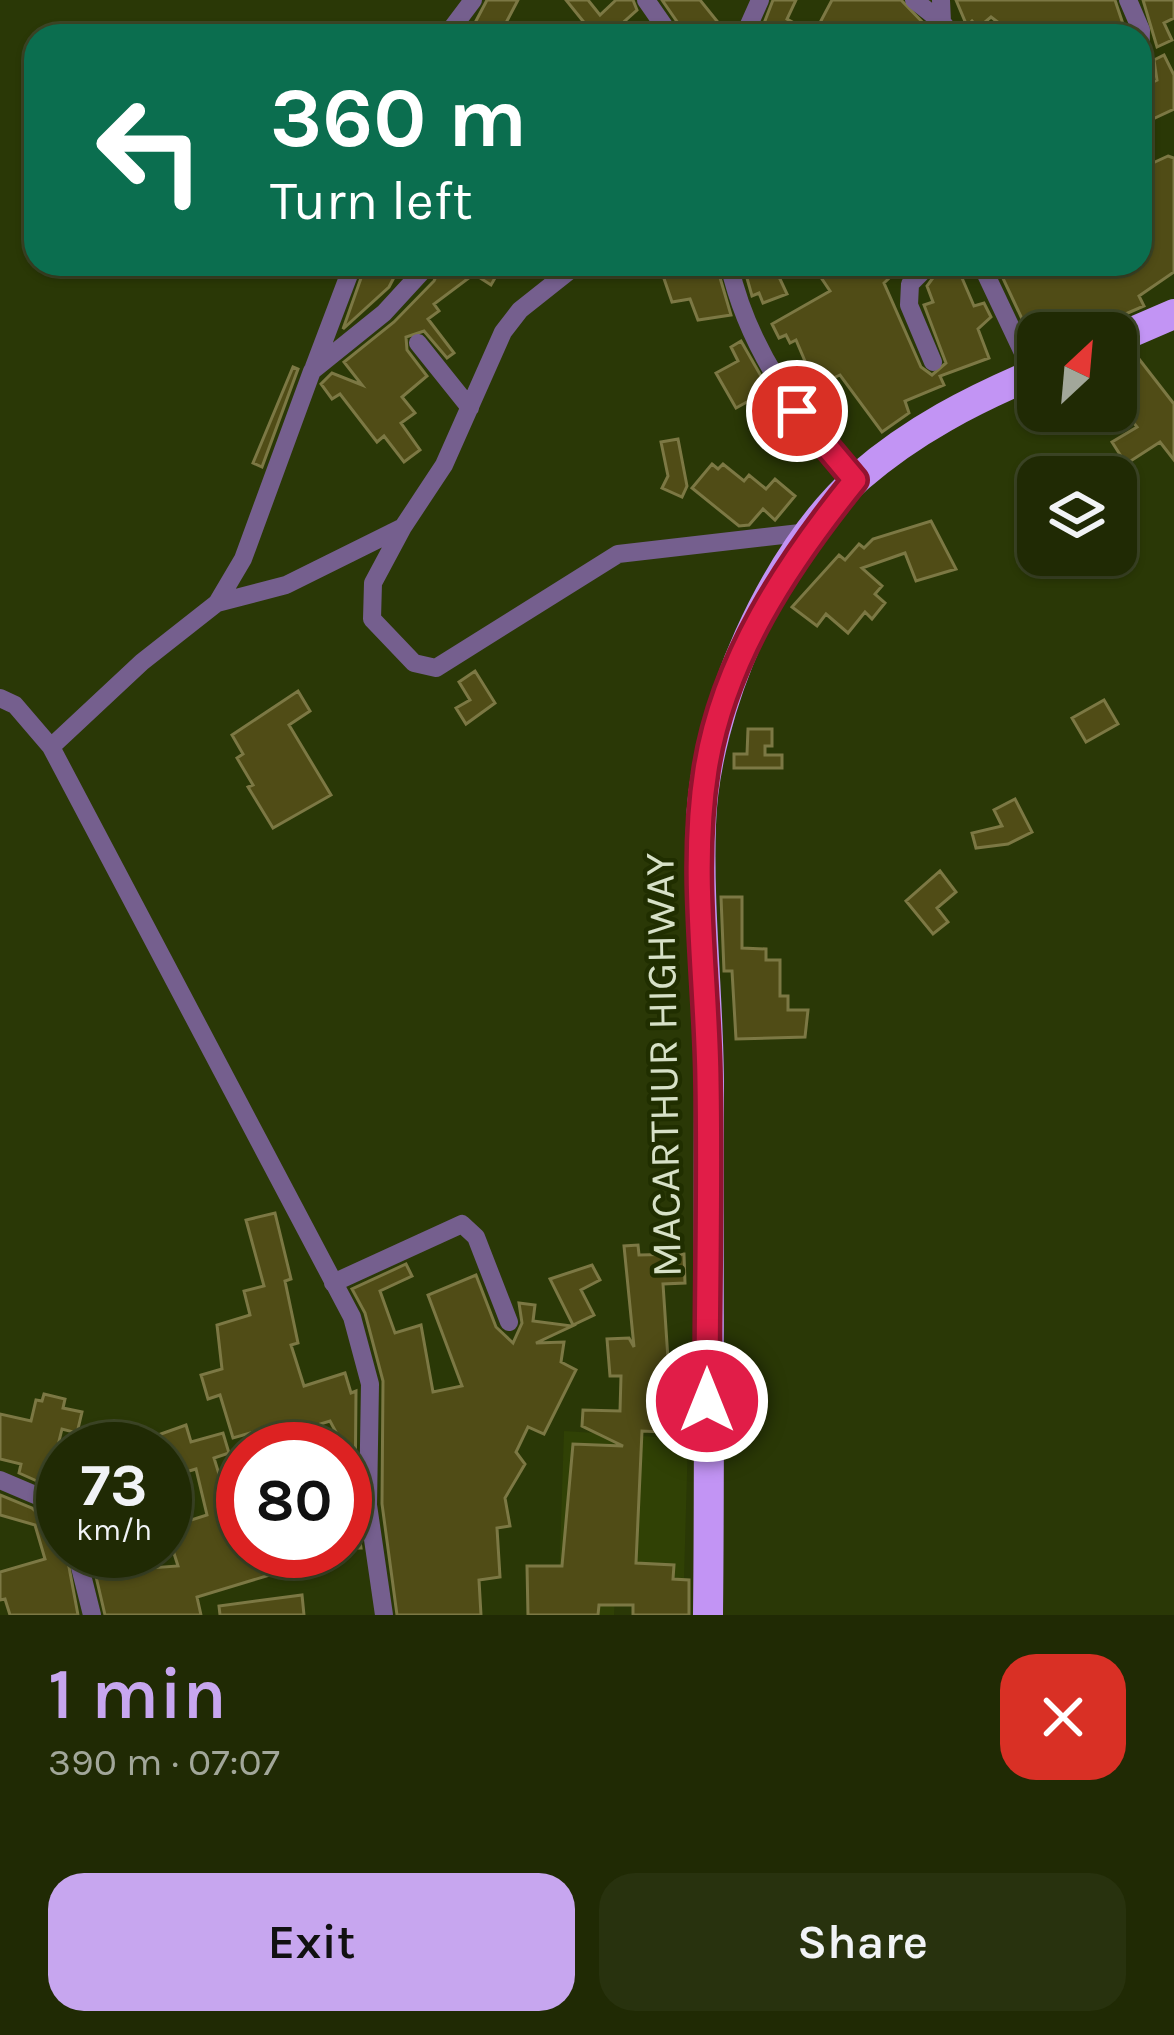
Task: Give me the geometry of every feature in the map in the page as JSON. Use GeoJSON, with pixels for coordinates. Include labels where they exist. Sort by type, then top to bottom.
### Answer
{"type":"FeatureCollection","features":[{"type":"Feature","properties":{"kind":"highway"},"geometry":{"type":"LineString","coordinates":[[1137,330],[1174,314]]}},
{"type":"Feature","properties":{"kind":"highway","name":"MACARTHUR HIGHWAY"},"geometry":{"type":"LineString","coordinates":[[708,1615],[709,1086],[701,825],[706,767],[724,704],[775,585],[855,480],[961,404],[1017,381]]}},
{"type":"Feature","properties":{"kind":"street"},"geometry":{"type":"LineString","coordinates":[[914,0],[941,24]]}},
{"type":"Feature","properties":{"kind":"street"},"geometry":{"type":"LineString","coordinates":[[51,747],[142,662],[217,603],[251,540],[348,276]]}},
{"type":"Feature","properties":{"kind":"street"},"geometry":{"type":"LineString","coordinates":[[312,371],[385,313],[418,276]]}},
{"type":"Feature","properties":{"kind":"street"},"geometry":{"type":"LineString","coordinates":[[564,276],[512,321],[432,486],[403,527],[373,584],[372,620],[424,668],[436,668],[618,554],[814,531]]}},
{"type":"Feature","properties":{"kind":"street"},"geometry":{"type":"LineString","coordinates":[[733,276],[752,334],[778,385],[855,480]]}},
{"type":"Feature","properties":{"kind":"street"},"geometry":{"type":"LineString","coordinates":[[918,276],[910,284],[909,305],[933,362]]}},
{"type":"Feature","properties":{"kind":"street"},"geometry":{"type":"LineString","coordinates":[[987,276],[1017,337]]}},
{"type":"Feature","properties":{"kind":"street"},"geometry":{"type":"LineString","coordinates":[[418,343],[470,408]]}},
{"type":"Feature","properties":{"kind":"street"},"geometry":{"type":"LineString","coordinates":[[217,603],[248,599],[286,585],[403,527]]}},
{"type":"Feature","properties":{"kind":"street"},"geometry":{"type":"LineString","coordinates":[[0,698],[15,705],[51,747],[352,1318],[370,1384],[368,1505],[384,1615]]}},
{"type":"Feature","properties":{"kind":"street"},"geometry":{"type":"LineString","coordinates":[[333,1282],[462,1224],[476,1237],[509,1322]]}},
{"type":"Feature","properties":{"kind":"street"},"geometry":{"type":"LineString","coordinates":[[0,1480],[36,1495]]}},
{"type":"Feature","properties":{"kind":"street"},"geometry":{"type":"LineString","coordinates":[[83,1578],[92,1615]]}},
{"type":"Feature","properties":{"kind":"shaded area"},"geometry":{"type":"Polygon","coordinates":[[[564,1431],[688,1439],[684,1578],[616,1575],[614,1615],[558,1615],[564,1431]]]}},
{"type":"Feature","properties":{"kind":"building"},"geometry":{"type":"Polygon","coordinates":[[[487,0],[518,0],[505,24],[474,24],[487,0]]]}},
{"type":"Feature","properties":{"kind":"building"},"geometry":{"type":"Polygon","coordinates":[[[566,0],[588,0],[600,15],[616,0],[633,0],[637,10],[622,24],[585,24],[566,0]]]}},
{"type":"Feature","properties":{"kind":"building"},"geometry":{"type":"Polygon","coordinates":[[[662,0],[700,0],[719,24],[679,24],[662,0]]]}},
{"type":"Feature","properties":{"kind":"building"},"geometry":{"type":"Polygon","coordinates":[[[773,0],[796,0],[787,19],[796,24],[764,24],[773,0]]]}},
{"type":"Feature","properties":{"kind":"building"},"geometry":{"type":"Polygon","coordinates":[[[832,0],[901,0],[924,24],[819,24],[832,0]]]}},
{"type":"Feature","properties":{"kind":"building"},"geometry":{"type":"Polygon","coordinates":[[[956,0],[1115,0],[1123,24],[1000,24],[991,17],[983,24],[966,24],[956,0]]]}},
{"type":"Feature","properties":{"kind":"building"},"geometry":{"type":"Polygon","coordinates":[[[1143,0],[1174,0],[1174,18],[1164,23],[1172,40],[1157,47],[1143,0]]]}},
{"type":"Feature","properties":{"kind":"building"},"geometry":{"type":"Polygon","coordinates":[[[1164,55],[1174,75],[1174,109],[1152,119],[1152,82],[1157,80],[1154,60],[1164,55]]]}},
{"type":"Feature","properties":{"kind":"building"},"geometry":{"type":"Polygon","coordinates":[[[1168,156],[1174,158],[1174,272],[1139,296],[1144,306],[1130,312],[1019,312],[1002,276],[1152,276],[1152,163],[1168,156]]]}},
{"type":"Feature","properties":{"kind":"building"},"geometry":{"type":"Polygon","coordinates":[[[362,276],[395,276],[389,287],[343,329],[362,276]]]}},
{"type":"Feature","properties":{"kind":"building"},"geometry":{"type":"Polygon","coordinates":[[[436,276],[471,276],[434,304],[439,311],[428,319],[454,353],[447,358],[424,331],[406,337],[407,350],[427,376],[402,397],[415,413],[401,423],[420,450],[404,462],[384,436],[377,442],[340,394],[332,399],[321,384],[332,373],[362,385],[344,362],[394,322],[436,276]]]}},
{"type":"Feature","properties":{"kind":"building"},"geometry":{"type":"Polygon","coordinates":[[[663,276],[720,276],[731,315],[698,320],[690,299],[672,302],[663,276]]]}},
{"type":"Feature","properties":{"kind":"building"},"geometry":{"type":"Polygon","coordinates":[[[746,276],[779,276],[787,294],[763,303],[759,293],[752,296],[746,276]]]}},
{"type":"Feature","properties":{"kind":"building"},"geometry":{"type":"Polygon","coordinates":[[[820,276],[891,276],[884,283],[921,367],[932,375],[946,363],[924,305],[933,302],[927,286],[934,276],[961,276],[974,306],[984,303],[991,317],[978,329],[989,358],[940,376],[944,385],[905,401],[909,413],[882,432],[840,375],[802,392],[794,380],[810,373],[796,340],[790,343],[786,335],[779,338],[772,324],[830,291],[820,276]]]}},
{"type":"Feature","properties":{"kind":"building"},"geometry":{"type":"Polygon","coordinates":[[[741,341],[777,404],[764,411],[756,397],[736,408],[716,373],[738,361],[731,347],[741,341]]]}},
{"type":"Feature","properties":{"kind":"building"},"geometry":{"type":"Polygon","coordinates":[[[1137,360],[1174,404],[1174,460],[1160,442],[1137,457],[1121,456],[1112,442],[1137,432],[1137,360]]]}},
{"type":"Feature","properties":{"kind":"building"},"geometry":{"type":"Polygon","coordinates":[[[293,367],[298,369],[262,467],[253,463],[293,367]]]}},
{"type":"Feature","properties":{"kind":"building"},"geometry":{"type":"Polygon","coordinates":[[[678,439],[687,486],[682,497],[662,488],[668,476],[661,442],[678,439]]]}},
{"type":"Feature","properties":{"kind":"building"},"geometry":{"type":"Polygon","coordinates":[[[712,464],[718,469],[723,464],[744,481],[749,475],[766,489],[775,479],[795,496],[775,520],[763,509],[749,525],[739,526],[692,488],[712,464]]]}},
{"type":"Feature","properties":{"kind":"building"},"geometry":{"type":"Polygon","coordinates":[[[931,521],[956,569],[916,581],[905,553],[862,568],[882,586],[875,594],[885,603],[872,619],[865,612],[848,633],[826,614],[817,626],[792,607],[839,555],[845,560],[859,544],[864,548],[873,539],[931,521]]]}},
{"type":"Feature","properties":{"kind":"building"},"geometry":{"type":"Polygon","coordinates":[[[475,671],[495,703],[466,724],[456,708],[470,700],[459,682],[475,671]]]}},
{"type":"Feature","properties":{"kind":"building"},"geometry":{"type":"Polygon","coordinates":[[[298,691],[310,711],[289,725],[331,795],[273,828],[248,787],[253,785],[237,758],[243,754],[232,735],[298,691]]]}},
{"type":"Feature","properties":{"kind":"building"},"geometry":{"type":"Polygon","coordinates":[[[1104,700],[1118,724],[1086,742],[1072,718],[1104,700]]]}},
{"type":"Feature","properties":{"kind":"building"},"geometry":{"type":"Polygon","coordinates":[[[748,729],[772,729],[772,746],[765,746],[765,755],[782,755],[782,768],[734,768],[734,754],[747,754],[748,729]]]}},
{"type":"Feature","properties":{"kind":"building"},"geometry":{"type":"Polygon","coordinates":[[[1015,799],[1032,832],[1008,844],[976,848],[972,833],[1002,826],[994,810],[1015,799]]]}},
{"type":"Feature","properties":{"kind":"building"},"geometry":{"type":"Polygon","coordinates":[[[940,871],[956,892],[937,908],[948,922],[933,934],[906,901],[940,871]]]}},
{"type":"Feature","properties":{"kind":"building"},"geometry":{"type":"Polygon","coordinates":[[[721,897],[742,897],[742,948],[766,949],[766,960],[780,960],[780,996],[788,996],[788,1010],[808,1010],[805,1037],[736,1039],[732,971],[724,971],[721,897]]]}},
{"type":"Feature","properties":{"kind":"building"},"geometry":{"type":"Polygon","coordinates":[[[275,1213],[291,1279],[285,1281],[298,1343],[291,1345],[304,1386],[345,1373],[351,1393],[356,1391],[356,1422],[228,1422],[220,1395],[208,1399],[201,1375],[222,1369],[217,1325],[250,1315],[244,1291],[264,1286],[246,1220],[275,1213]]]}},
{"type":"Feature","properties":{"kind":"building"},"geometry":{"type":"Polygon","coordinates":[[[638,1245],[639,1255],[684,1254],[685,1283],[663,1284],[668,1359],[683,1359],[686,1373],[683,1433],[642,1431],[636,1563],[674,1565],[673,1579],[689,1580],[689,1615],[633,1615],[633,1605],[599,1605],[598,1615],[528,1615],[527,1566],[562,1566],[573,1444],[623,1446],[582,1426],[583,1410],[620,1411],[621,1376],[610,1376],[607,1339],[629,1338],[634,1347],[624,1246],[638,1245]]]}},
{"type":"Feature","properties":{"kind":"building"},"geometry":{"type":"Polygon","coordinates":[[[406,1264],[412,1276],[380,1291],[395,1333],[421,1325],[433,1392],[462,1386],[428,1295],[476,1275],[496,1327],[513,1343],[522,1323],[519,1303],[535,1305],[533,1321],[572,1326],[536,1343],[564,1342],[561,1362],[576,1370],[544,1434],[528,1427],[516,1452],[525,1464],[505,1498],[510,1526],[497,1528],[500,1577],[479,1580],[481,1615],[397,1615],[382,1504],[383,1381],[365,1313],[352,1289],[406,1264]]]}},
{"type":"Feature","properties":{"kind":"building"},"geometry":{"type":"Polygon","coordinates":[[[592,1265],[600,1280],[581,1290],[594,1315],[573,1325],[550,1279],[592,1265]]]}},
{"type":"Feature","properties":{"kind":"building"},"geometry":{"type":"Polygon","coordinates":[[[44,1394],[65,1399],[63,1408],[82,1412],[80,1422],[36,1422],[36,1481],[19,1473],[21,1464],[0,1459],[0,1414],[31,1421],[36,1400],[42,1401],[44,1394]]]}},
{"type":"Feature","properties":{"kind":"building"},"geometry":{"type":"Polygon","coordinates":[[[216,1435],[216,1578],[260,1578],[197,1597],[201,1615],[105,1615],[96,1578],[192,1578],[192,1520],[207,1515],[196,1469],[192,1470],[192,1442],[216,1435]]]}},
{"type":"Feature","properties":{"kind":"building"},"geometry":{"type":"Polygon","coordinates":[[[0,1495],[36,1511],[36,1528],[35,1525],[0,1515],[0,1495]]]}},
{"type":"Feature","properties":{"kind":"building"},"geometry":{"type":"Polygon","coordinates":[[[36,1562],[36,1578],[71,1578],[78,1615],[10,1615],[5,1599],[0,1600],[0,1572],[36,1562]]]}},
{"type":"Feature","properties":{"kind":"building"},"geometry":{"type":"Polygon","coordinates":[[[302,1595],[304,1615],[220,1615],[219,1606],[302,1595]]]}},
{"type":"Feature","properties":{"kind":"route"},"geometry":{"type":"LineString","coordinates":[[707,1401],[709,1086],[701,825],[706,767],[724,704],[775,585],[855,480],[797,411]]}}]}
